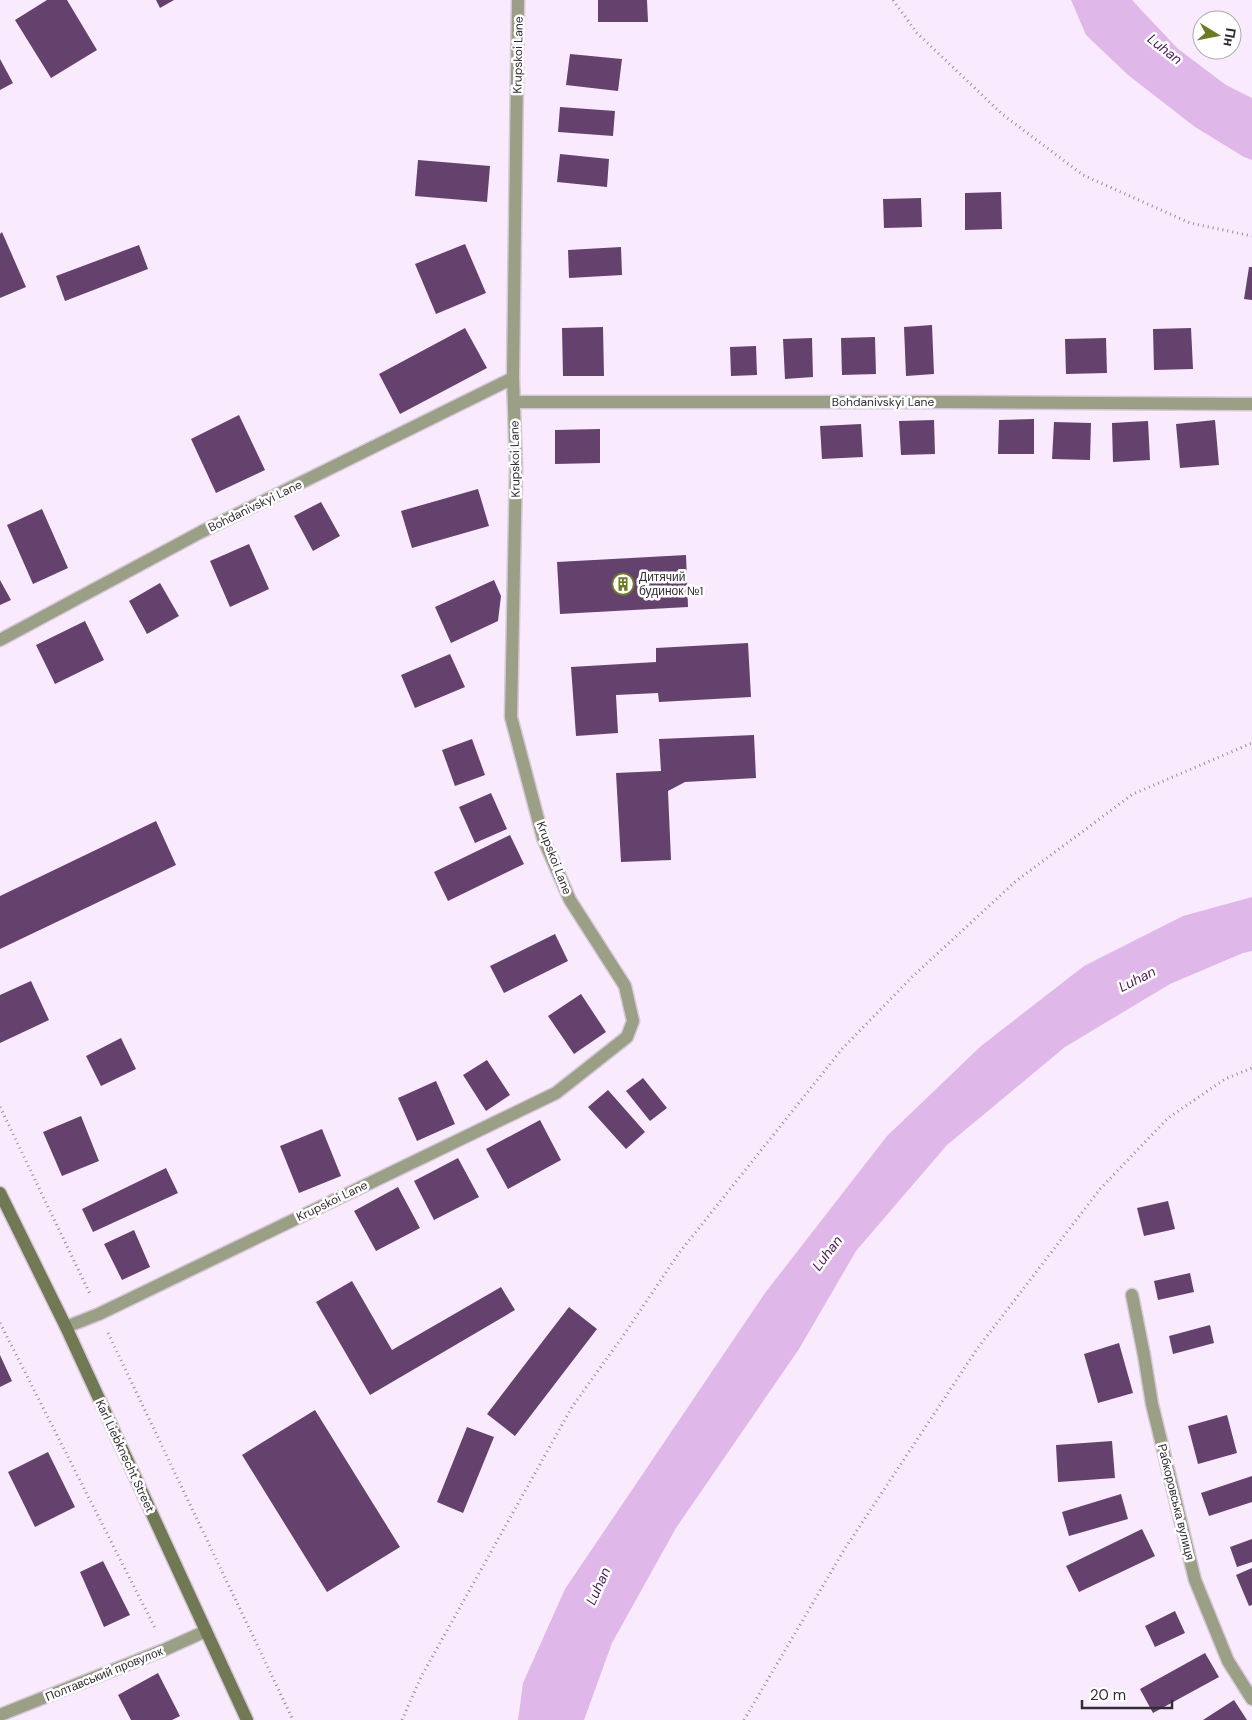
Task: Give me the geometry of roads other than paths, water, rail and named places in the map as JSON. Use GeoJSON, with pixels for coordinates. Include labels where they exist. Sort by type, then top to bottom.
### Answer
{"type":"FeatureCollection","features":[{"type":"Feature","properties":{"kind":"street","name":"Krupskoi Lane"},"geometry":{"type":"LineString","coordinates":[[66,1327],[99,1314],[556,1094],[626,1037],[634,1021],[626,986],[570,900],[543,838],[510,717],[516,468],[513,378],[518,0]]}},
{"type":"Feature","properties":{"kind":"street","name":"Bohdanivskyi Lane"},"geometry":{"type":"LineString","coordinates":[[0,640],[200,532],[513,378]]}},
{"type":"Feature","properties":{"kind":"street","name":"Bohdanivskyi Lane"},"geometry":{"type":"LineString","coordinates":[[514,402],[1252,404]]}},
{"type":"Feature","properties":{"kind":"street","name":"Karl Liebknecht Street"},"geometry":{"type":"LineString","coordinates":[[0,1193],[66,1327],[247,1720]]}},
{"type":"Feature","properties":{"kind":"street","name":"Рабкоровська вулиця"},"geometry":{"type":"LineString","coordinates":[[1132,1295],[1152,1404],[1195,1580],[1228,1661],[1252,1699]]}},
{"type":"Feature","properties":{"kind":"street","name":"Полтавський провулок"},"geometry":{"type":"LineString","coordinates":[[0,1715],[166,1649],[206,1631]]}},
{"type":"Feature","properties":{"kind":"water","name":"Luhan"},"geometry":{"type":"Polygon","coordinates":[[[1071,0],[1132,0],[1177,48],[1226,85],[1252,98],[1252,160],[1195,127],[1128,75],[1086,35],[1071,0]]]}},
{"type":"Feature","properties":{"kind":"water","name":"Luhan"},"geometry":{"type":"Polygon","coordinates":[[[1252,897],[1252,951],[1243,953],[1170,984],[1065,1047],[947,1145],[856,1251],[799,1349],[676,1528],[612,1643],[584,1720],[518,1720],[523,1683],[565,1589],[765,1293],[887,1136],[981,1046],[1084,966],[1183,916],[1252,897]]]}},
{"type":"Feature","properties":{"kind":"place","name":"Дитячий будинок №1"},"geometry":{"type":"Point","coordinates":[623,584]}}]}
